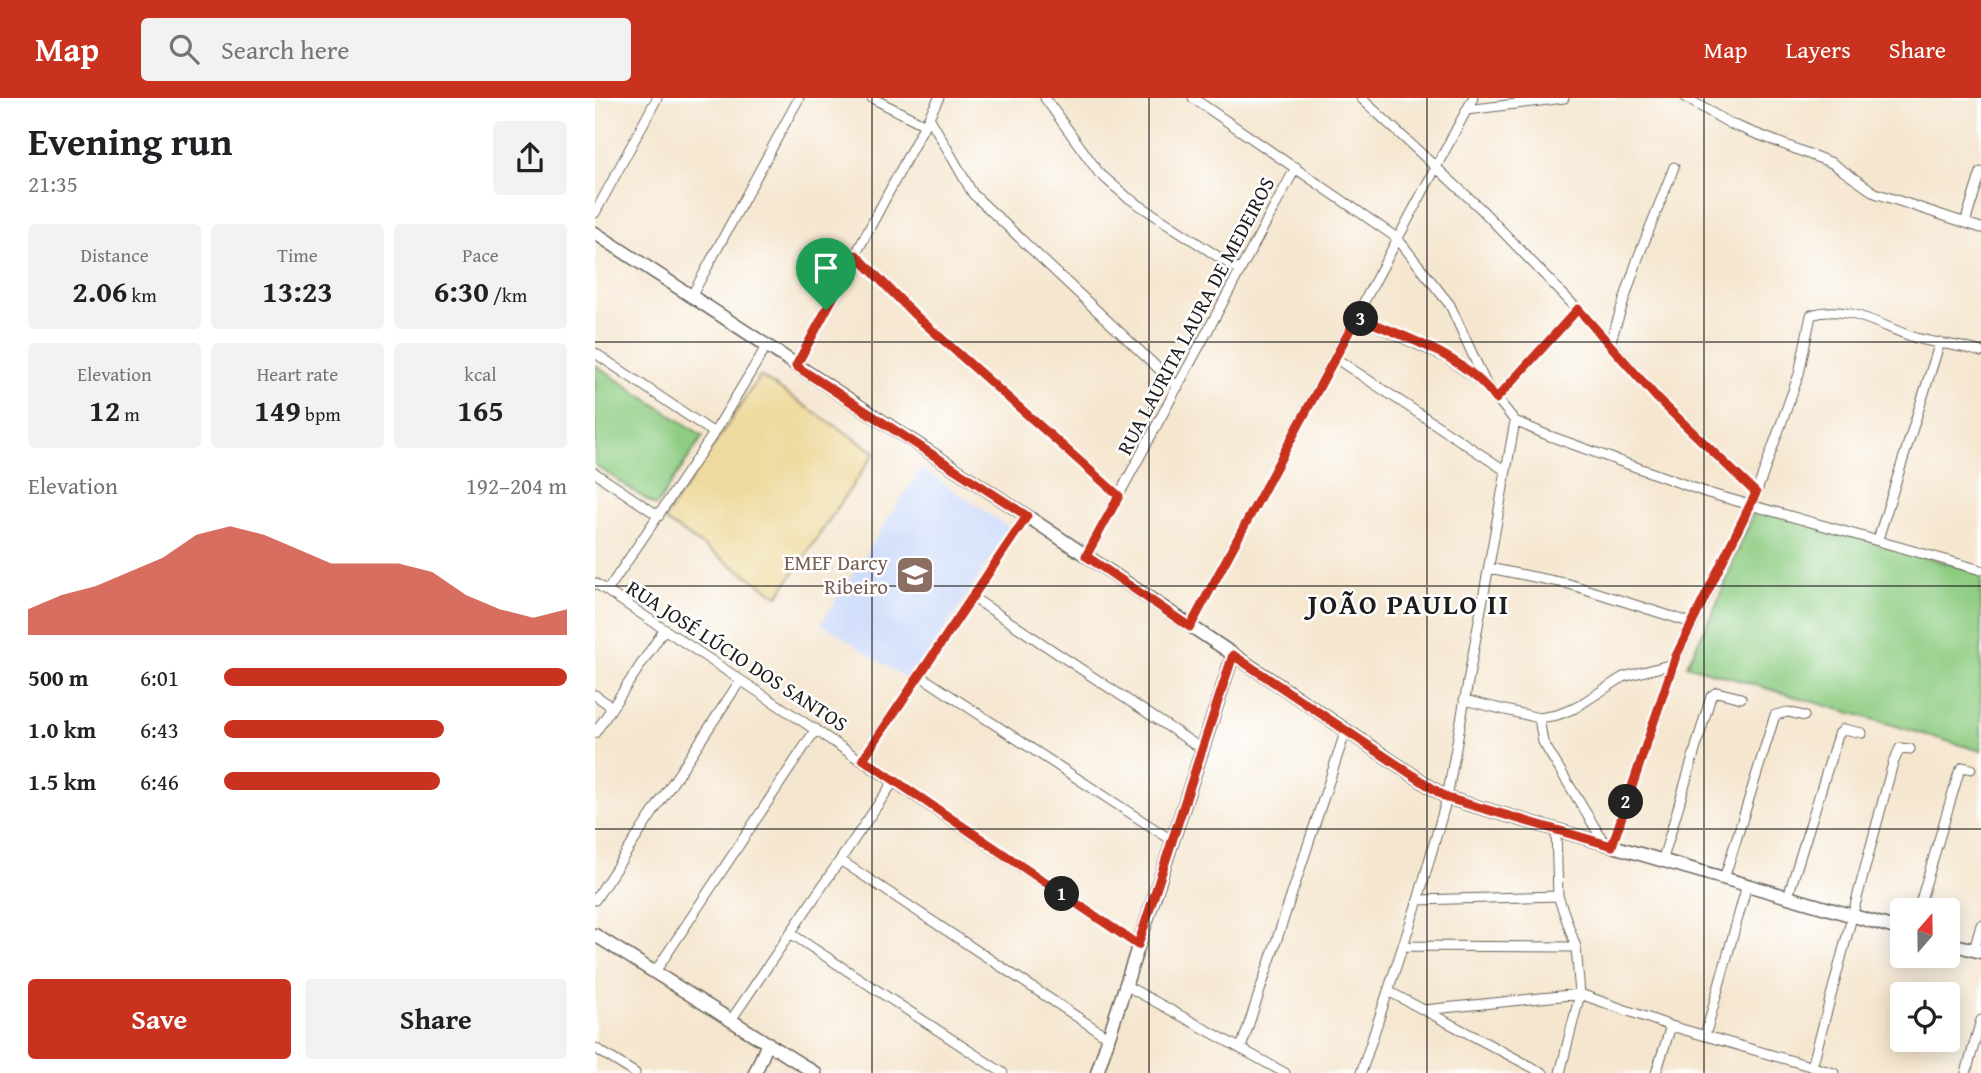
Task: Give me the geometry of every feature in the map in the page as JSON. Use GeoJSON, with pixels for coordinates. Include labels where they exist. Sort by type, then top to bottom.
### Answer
{"type":"FeatureCollection","features":[{"type":"Feature","properties":{"kind":"main road"},"geometry":{"type":"LineString","coordinates":[[595,233],[1027,516],[1447,798],[1890,926]]}},
{"type":"Feature","properties":{"kind":"main road"},"geometry":{"type":"LineString","coordinates":[[1097,1073],[1233,655]]}},
{"type":"Feature","properties":{"kind":"main road"},"geometry":{"type":"LineString","coordinates":[[595,935],[815,1073]]}},
{"type":"Feature","properties":{"kind":"main road"},"geometry":{"type":"LineString","coordinates":[[1960,946],[1977,951]]}},
{"type":"Feature","properties":{"kind":"main road"},"geometry":{"type":"LineString","coordinates":[[755,1073],[768,1043]]}},
{"type":"Feature","properties":{"kind":"street"},"geometry":{"type":"LineString","coordinates":[[595,213],[657,98]]}},
{"type":"Feature","properties":{"kind":"street"},"geometry":{"type":"LineString","coordinates":[[691,297],[799,98]]}},
{"type":"Feature","properties":{"kind":"street"},"geometry":{"type":"LineString","coordinates":[[872,98],[927,121],[973,194],[1178,387]]}},
{"type":"Feature","properties":{"kind":"street"},"geometry":{"type":"LineString","coordinates":[[796,366],[939,98]]}},
{"type":"Feature","properties":{"kind":"street"},"geometry":{"type":"LineString","coordinates":[[1045,98],[1099,173],[1126,197],[1240,271]]}},
{"type":"Feature","properties":{"kind":"street"},"geometry":{"type":"LineString","coordinates":[[1192,98],[1397,238],[1450,305],[1487,386],[1515,421],[1661,477],[1981,570]]}},
{"type":"Feature","properties":{"kind":"street"},"geometry":{"type":"LineString","coordinates":[[1361,98],[1436,167],[1578,309],[1657,398],[1756,493]]}},
{"type":"Feature","properties":{"kind":"street"},"geometry":{"type":"LineString","coordinates":[[1190,627],[1473,98]]}},
{"type":"Feature","properties":{"kind":"street"},"geometry":{"type":"LineString","coordinates":[[1467,110],[1564,98]]}},
{"type":"Feature","properties":{"kind":"street"},"geometry":{"type":"LineString","coordinates":[[1686,98],[1744,130],[1812,153],[1875,193],[1981,228]]}},
{"type":"Feature","properties":{"kind":"street","name":"RUA LAURITA LAURA DE MEDEIROS"},"geometry":{"type":"LineString","coordinates":[[1086,556],[1296,167]]}},
{"type":"Feature","properties":{"kind":"street"},"geometry":{"type":"LineString","coordinates":[[1610,343],[1646,235],[1674,167]]}},
{"type":"Feature","properties":{"kind":"street"},"geometry":{"type":"LineString","coordinates":[[1965,223],[1981,172]]}},
{"type":"Feature","properties":{"kind":"street"},"geometry":{"type":"LineString","coordinates":[[856,255],[925,324],[1119,496]]}},
{"type":"Feature","properties":{"kind":"street"},"geometry":{"type":"LineString","coordinates":[[1496,399],[1578,309]]}},
{"type":"Feature","properties":{"kind":"street"},"geometry":{"type":"LineString","coordinates":[[1608,845],[1673,664],[1752,505],[1799,374],[1811,315],[1832,311],[1846,312],[1913,337],[1981,352]]}},
{"type":"Feature","properties":{"kind":"street"},"geometry":{"type":"LineString","coordinates":[[1357,317],[1447,358],[1487,386]]}},
{"type":"Feature","properties":{"kind":"street"},"geometry":{"type":"LineString","coordinates":[[1878,539],[1940,342]]}},
{"type":"Feature","properties":{"kind":"street"},"geometry":{"type":"LineString","coordinates":[[607,591],[714,433],[766,347]]}},
{"type":"Feature","properties":{"kind":"street"},"geometry":{"type":"LineString","coordinates":[[595,353],[714,433]]}},
{"type":"Feature","properties":{"kind":"street"},"geometry":{"type":"LineString","coordinates":[[1335,358],[1506,471]]}},
{"type":"Feature","properties":{"kind":"street"},"geometry":{"type":"LineString","coordinates":[[1361,1073],[1418,900],[1447,798],[1515,421]]}},
{"type":"Feature","properties":{"kind":"street"},"geometry":{"type":"LineString","coordinates":[[595,473],[659,516]]}},
{"type":"Feature","properties":{"kind":"street"},"geometry":{"type":"LineString","coordinates":[[863,759],[1027,516]]}},
{"type":"Feature","properties":{"kind":"street"},"geometry":{"type":"LineString","coordinates":[[1489,568],[1569,584],[1692,623]]}},
{"type":"Feature","properties":{"kind":"street","name":"RUA JOSÉ LÚCIO DOS SANTOS"},"geometry":{"type":"LineString","coordinates":[[595,583],[740,681],[863,759],[1138,945]]}},
{"type":"Feature","properties":{"kind":"street"},"geometry":{"type":"LineString","coordinates":[[972,597],[1202,749]]}},
{"type":"Feature","properties":{"kind":"street"},"geometry":{"type":"LineString","coordinates":[[595,733],[664,630]]}},
{"type":"Feature","properties":{"kind":"street"},"geometry":{"type":"LineString","coordinates":[[1464,701],[1539,718],[1575,708],[1623,677],[1673,664]]}},
{"type":"Feature","properties":{"kind":"street"},"geometry":{"type":"LineString","coordinates":[[919,675],[1173,841]]}},
{"type":"Feature","properties":{"kind":"street"},"geometry":{"type":"LineString","coordinates":[[595,900],[740,681]]}},
{"type":"Feature","properties":{"kind":"street"},"geometry":{"type":"LineString","coordinates":[[1662,862],[1711,696],[1717,692],[1741,698]]}},
{"type":"Feature","properties":{"kind":"street"},"geometry":{"type":"LineString","coordinates":[[595,695],[612,707]]}},
{"type":"Feature","properties":{"kind":"street"},"geometry":{"type":"LineString","coordinates":[[1724,879],[1775,715],[1782,712],[1804,716]]}},
{"type":"Feature","properties":{"kind":"street"},"geometry":{"type":"LineString","coordinates":[[1539,718],[1543,742],[1608,845]]}},
{"type":"Feature","properties":{"kind":"street"},"geometry":{"type":"LineString","coordinates":[[655,972],[816,729]]}},
{"type":"Feature","properties":{"kind":"street"},"geometry":{"type":"LineString","coordinates":[[1788,896],[1838,735],[1845,729],[1862,733]]}},
{"type":"Feature","properties":{"kind":"street"},"geometry":{"type":"LineString","coordinates":[[1241,1048],[1346,730]]}},
{"type":"Feature","properties":{"kind":"street"},"geometry":{"type":"LineString","coordinates":[[1812,1067],[1897,752],[1902,747],[1910,749]]}},
{"type":"Feature","properties":{"kind":"street"},"geometry":{"type":"LineString","coordinates":[[1922,898],[1959,772],[1963,767],[1971,769]]}},
{"type":"Feature","properties":{"kind":"street"},"geometry":{"type":"LineString","coordinates":[[731,1020],[894,781]]}},
{"type":"Feature","properties":{"kind":"street"},"geometry":{"type":"LineString","coordinates":[[1556,830],[1558,896],[1576,947],[1580,995],[1560,1073]]}},
{"type":"Feature","properties":{"kind":"street"},"geometry":{"type":"LineString","coordinates":[[840,860],[1109,1038]]}},
{"type":"Feature","properties":{"kind":"street"},"geometry":{"type":"LineString","coordinates":[[1705,1036],[1747,885]]}},
{"type":"Feature","properties":{"kind":"street"},"geometry":{"type":"LineString","coordinates":[[1418,900],[1558,896]]}},
{"type":"Feature","properties":{"kind":"street"},"geometry":{"type":"LineString","coordinates":[[1977,951],[1981,925]]}},
{"type":"Feature","properties":{"kind":"street"},"geometry":{"type":"LineString","coordinates":[[790,933],[1003,1073]]}},
{"type":"Feature","properties":{"kind":"street"},"geometry":{"type":"LineString","coordinates":[[1403,946],[1576,947]]}},
{"type":"Feature","properties":{"kind":"street"},"geometry":{"type":"LineString","coordinates":[[1125,985],[1285,1073]]}},
{"type":"Feature","properties":{"kind":"street"},"geometry":{"type":"LineString","coordinates":[[1388,992],[1543,1073]]}},
{"type":"Feature","properties":{"kind":"street"},"geometry":{"type":"LineString","coordinates":[[1424,1010],[1580,995],[1671,1026],[1834,1073]]}},
{"type":"Feature","properties":{"kind":"street"},"geometry":{"type":"LineString","coordinates":[[1966,1073],[1981,1020]]}},
{"type":"Feature","properties":{"kind":"street"},"geometry":{"type":"LineString","coordinates":[[1656,1073],[1671,1026]]}},
{"type":"Feature","properties":{"kind":"street"},"geometry":{"type":"LineString","coordinates":[[595,1048],[635,1073]]}},
{"type":"Feature","properties":{"kind":"shaded area","name":"EMEF Darcy Ribeiro"},"geometry":{"type":"Polygon","coordinates":[[[921,468],[1010,528],[911,682],[821,623],[921,468]]]}},
{"type":"Feature","properties":{"kind":"green space"},"geometry":{"type":"Polygon","coordinates":[[[595,365],[703,436],[656,506],[595,465],[595,365]]]}},
{"type":"Feature","properties":{"kind":"green space"},"geometry":{"type":"Polygon","coordinates":[[[1756,507],[1981,573],[1981,751],[1687,665],[1714,610],[1756,507]]]}},
{"type":"Feature","properties":{"kind":"sand"},"geometry":{"type":"Polygon","coordinates":[[[760,376],[875,452],[778,596],[664,520],[760,376]]]}},
{"type":"Feature","properties":{"kind":"place","name":"EMEF Darcy Ribeiro"},"geometry":{"type":"Point","coordinates":[915,575]}},
{"type":"Feature","properties":{"kind":"district","name":"JOÃO PAULO II"},"geometry":{"type":"Point","coordinates":[1409,604]}},
{"type":"Feature","properties":{"kind":"route"},"geometry":{"type":"LineString","coordinates":[[856,255],[915,315],[1034,424],[1119,496],[1086,556],[1190,627],[1357,317],[1447,358],[1487,386],[1496,399],[1578,309],[1657,398],[1756,493],[1676,656],[1612,846],[1447,798],[1233,655],[1138,945],[894,781],[863,759],[1027,516],[796,366],[826,310],[856,255]]}}]}
